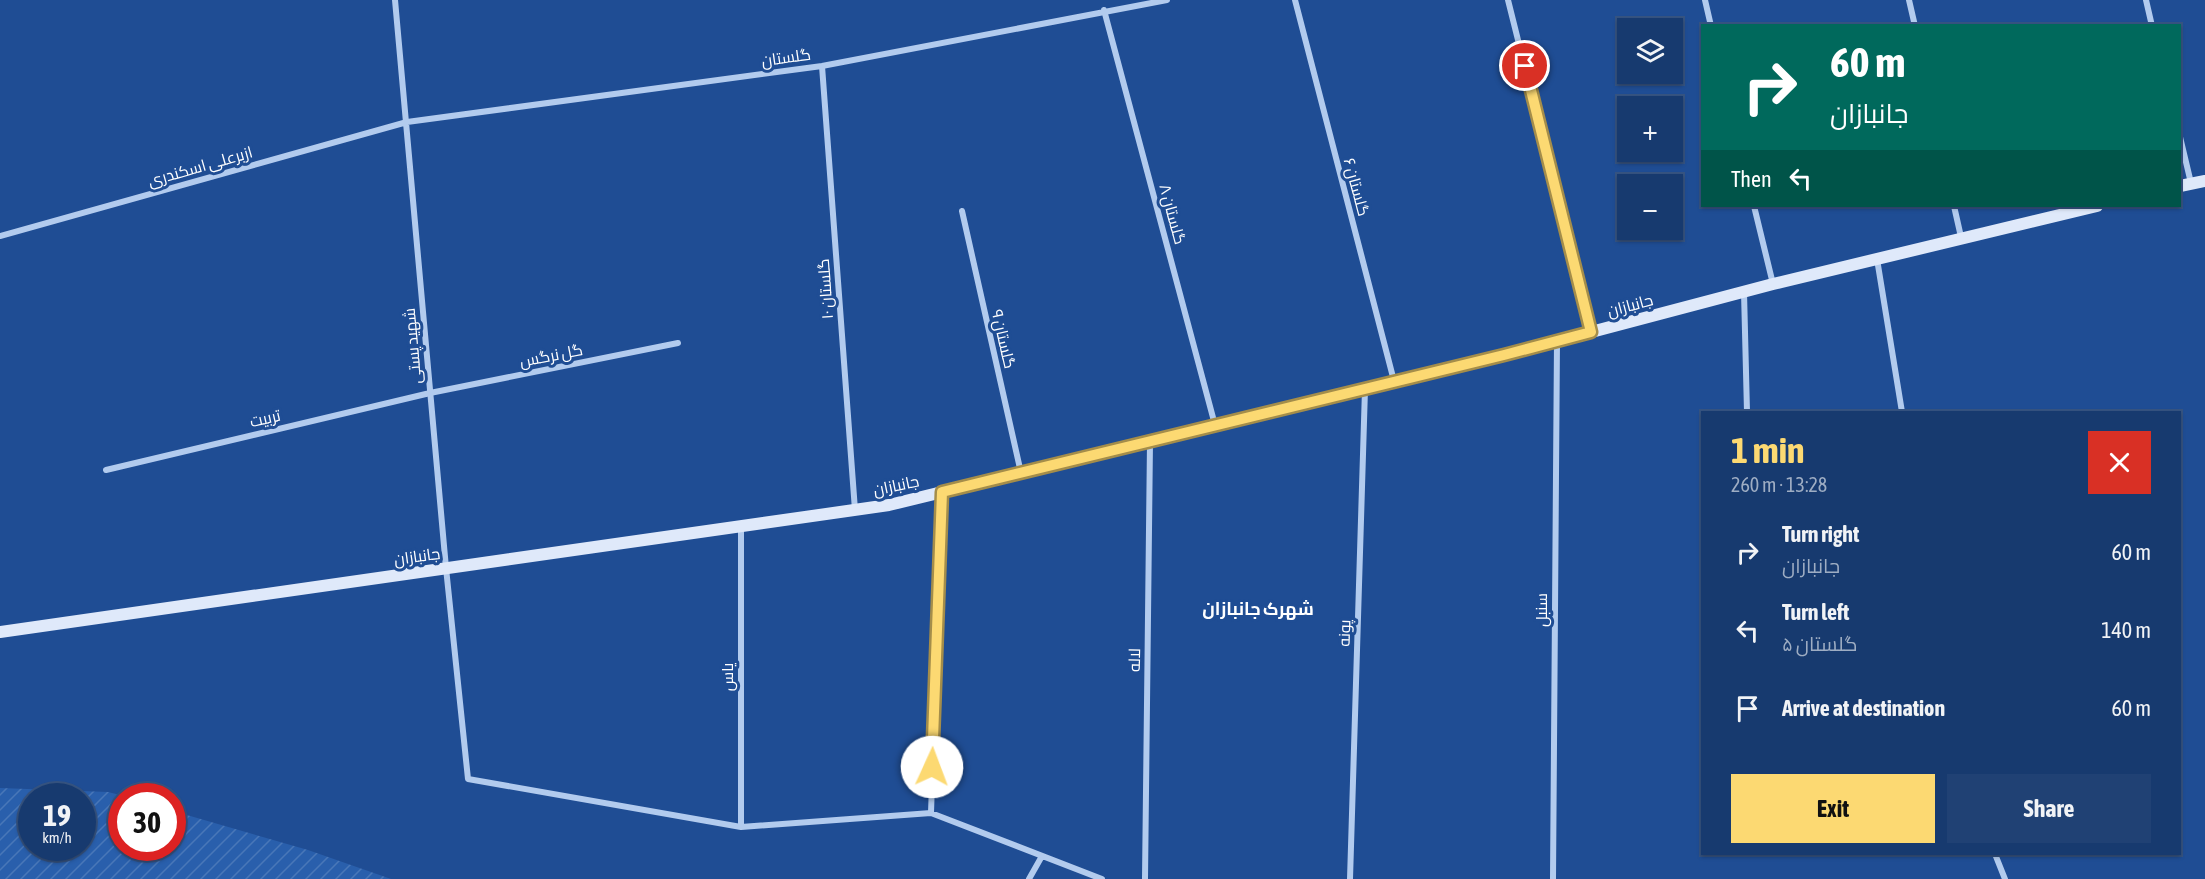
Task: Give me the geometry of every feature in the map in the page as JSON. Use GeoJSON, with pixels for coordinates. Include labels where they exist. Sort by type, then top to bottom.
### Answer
{"type":"FeatureCollection","features":[{"type":"Feature","properties":{"kind":"street","name":"شهید پستی"},"geometry":{"type":"LineString","coordinates":[[395,0],[446,568],[468,779],[741,827]]}},
{"type":"Feature","properties":{"kind":"street","name":"گلستان"},"geometry":{"type":"LineString","coordinates":[[407,122],[822,66],[1104,10],[1167,0]]}},
{"type":"Feature","properties":{"kind":"street","name":"گلستان ۶"},"geometry":{"type":"LineString","coordinates":[[1294,0],[1394,381]]}},
{"type":"Feature","properties":{"kind":"street"},"geometry":{"type":"LineString","coordinates":[[1509,0],[1591,332]]}},
{"type":"Feature","properties":{"kind":"street"},"geometry":{"type":"LineString","coordinates":[[1705,0],[1711,24]]}},
{"type":"Feature","properties":{"kind":"street"},"geometry":{"type":"LineString","coordinates":[[1909,0],[1915,24]]}},
{"type":"Feature","properties":{"kind":"street"},"geometry":{"type":"LineString","coordinates":[[2146,0],[2152,24]]}},
{"type":"Feature","properties":{"kind":"street","name":"گلستان ۸"},"geometry":{"type":"LineString","coordinates":[[1104,10],[1215,425]]}},
{"type":"Feature","properties":{"kind":"street","name":"گلستان ۱۰"},"geometry":{"type":"LineString","coordinates":[[822,66],[855,510]]}},
{"type":"Feature","properties":{"kind":"street","name":"ازبرعلی اسکندری"},"geometry":{"type":"LineString","coordinates":[[0,236],[407,122]]}},
{"type":"Feature","properties":{"kind":"street"},"geometry":{"type":"LineString","coordinates":[[2181,147],[2185,185],[2205,181]]}},
{"type":"Feature","properties":{"kind":"street"},"geometry":{"type":"LineString","coordinates":[[1754,207],[1773,284]]}},
{"type":"Feature","properties":{"kind":"street"},"geometry":{"type":"LineString","coordinates":[[1954,207],[1961,237]]}},
{"type":"Feature","properties":{"kind":"street","name":"جانبازان"},"geometry":{"type":"LineString","coordinates":[[0,632],[889,505],[1557,341],[1961,237],[2093,207]]}},
{"type":"Feature","properties":{"kind":"street","name":"گلستان ۹"},"geometry":{"type":"LineString","coordinates":[[962,211],[1021,472]]}},
{"type":"Feature","properties":{"kind":"street"},"geometry":{"type":"LineString","coordinates":[[1877,258],[1902,411]]}},
{"type":"Feature","properties":{"kind":"street"},"geometry":{"type":"LineString","coordinates":[[1744,292],[1747,411]]}},
{"type":"Feature","properties":{"kind":"street","name":"سنبل"},"geometry":{"type":"LineString","coordinates":[[1553,879],[1557,341]]}},
{"type":"Feature","properties":{"kind":"street","name":"گل نرگس"},"geometry":{"type":"LineString","coordinates":[[430,393],[678,343]]}},
{"type":"Feature","properties":{"kind":"street","name":"پونه"},"geometry":{"type":"LineString","coordinates":[[1350,879],[1365,388]]}},
{"type":"Feature","properties":{"kind":"street","name":"تربیت"},"geometry":{"type":"LineString","coordinates":[[106,470],[430,393]]}},
{"type":"Feature","properties":{"kind":"street","name":"لاله"},"geometry":{"type":"LineString","coordinates":[[1145,879],[1150,441]]}},
{"type":"Feature","properties":{"kind":"street"},"geometry":{"type":"LineString","coordinates":[[931,813],[942,492]]}},
{"type":"Feature","properties":{"kind":"street","name":"یاس"},"geometry":{"type":"LineString","coordinates":[[741,526],[741,827]]}},
{"type":"Feature","properties":{"kind":"street"},"geometry":{"type":"LineString","coordinates":[[741,827],[931,813],[1102,879]]}},
{"type":"Feature","properties":{"kind":"street"},"geometry":{"type":"LineString","coordinates":[[1995,855],[2004,879]]}},
{"type":"Feature","properties":{"kind":"street"},"geometry":{"type":"LineString","coordinates":[[1029,879],[1042,856]]}},
{"type":"Feature","properties":{"kind":"shaded area"},"geometry":{"type":"Polygon","coordinates":[[[0,788],[18,789],[18,861],[96,861],[96,792],[108,792],[108,861],[186,861],[186,815],[308,850],[391,879],[0,879],[0,788]]]}},
{"type":"Feature","properties":{"kind":"district","name":"شهرک جانبازان"},"geometry":{"type":"Point","coordinates":[1258,608]}},
{"type":"Feature","properties":{"kind":"route"},"geometry":{"type":"LineString","coordinates":[[932,767],[942,492],[1591,332],[1525,66]]}}]}
